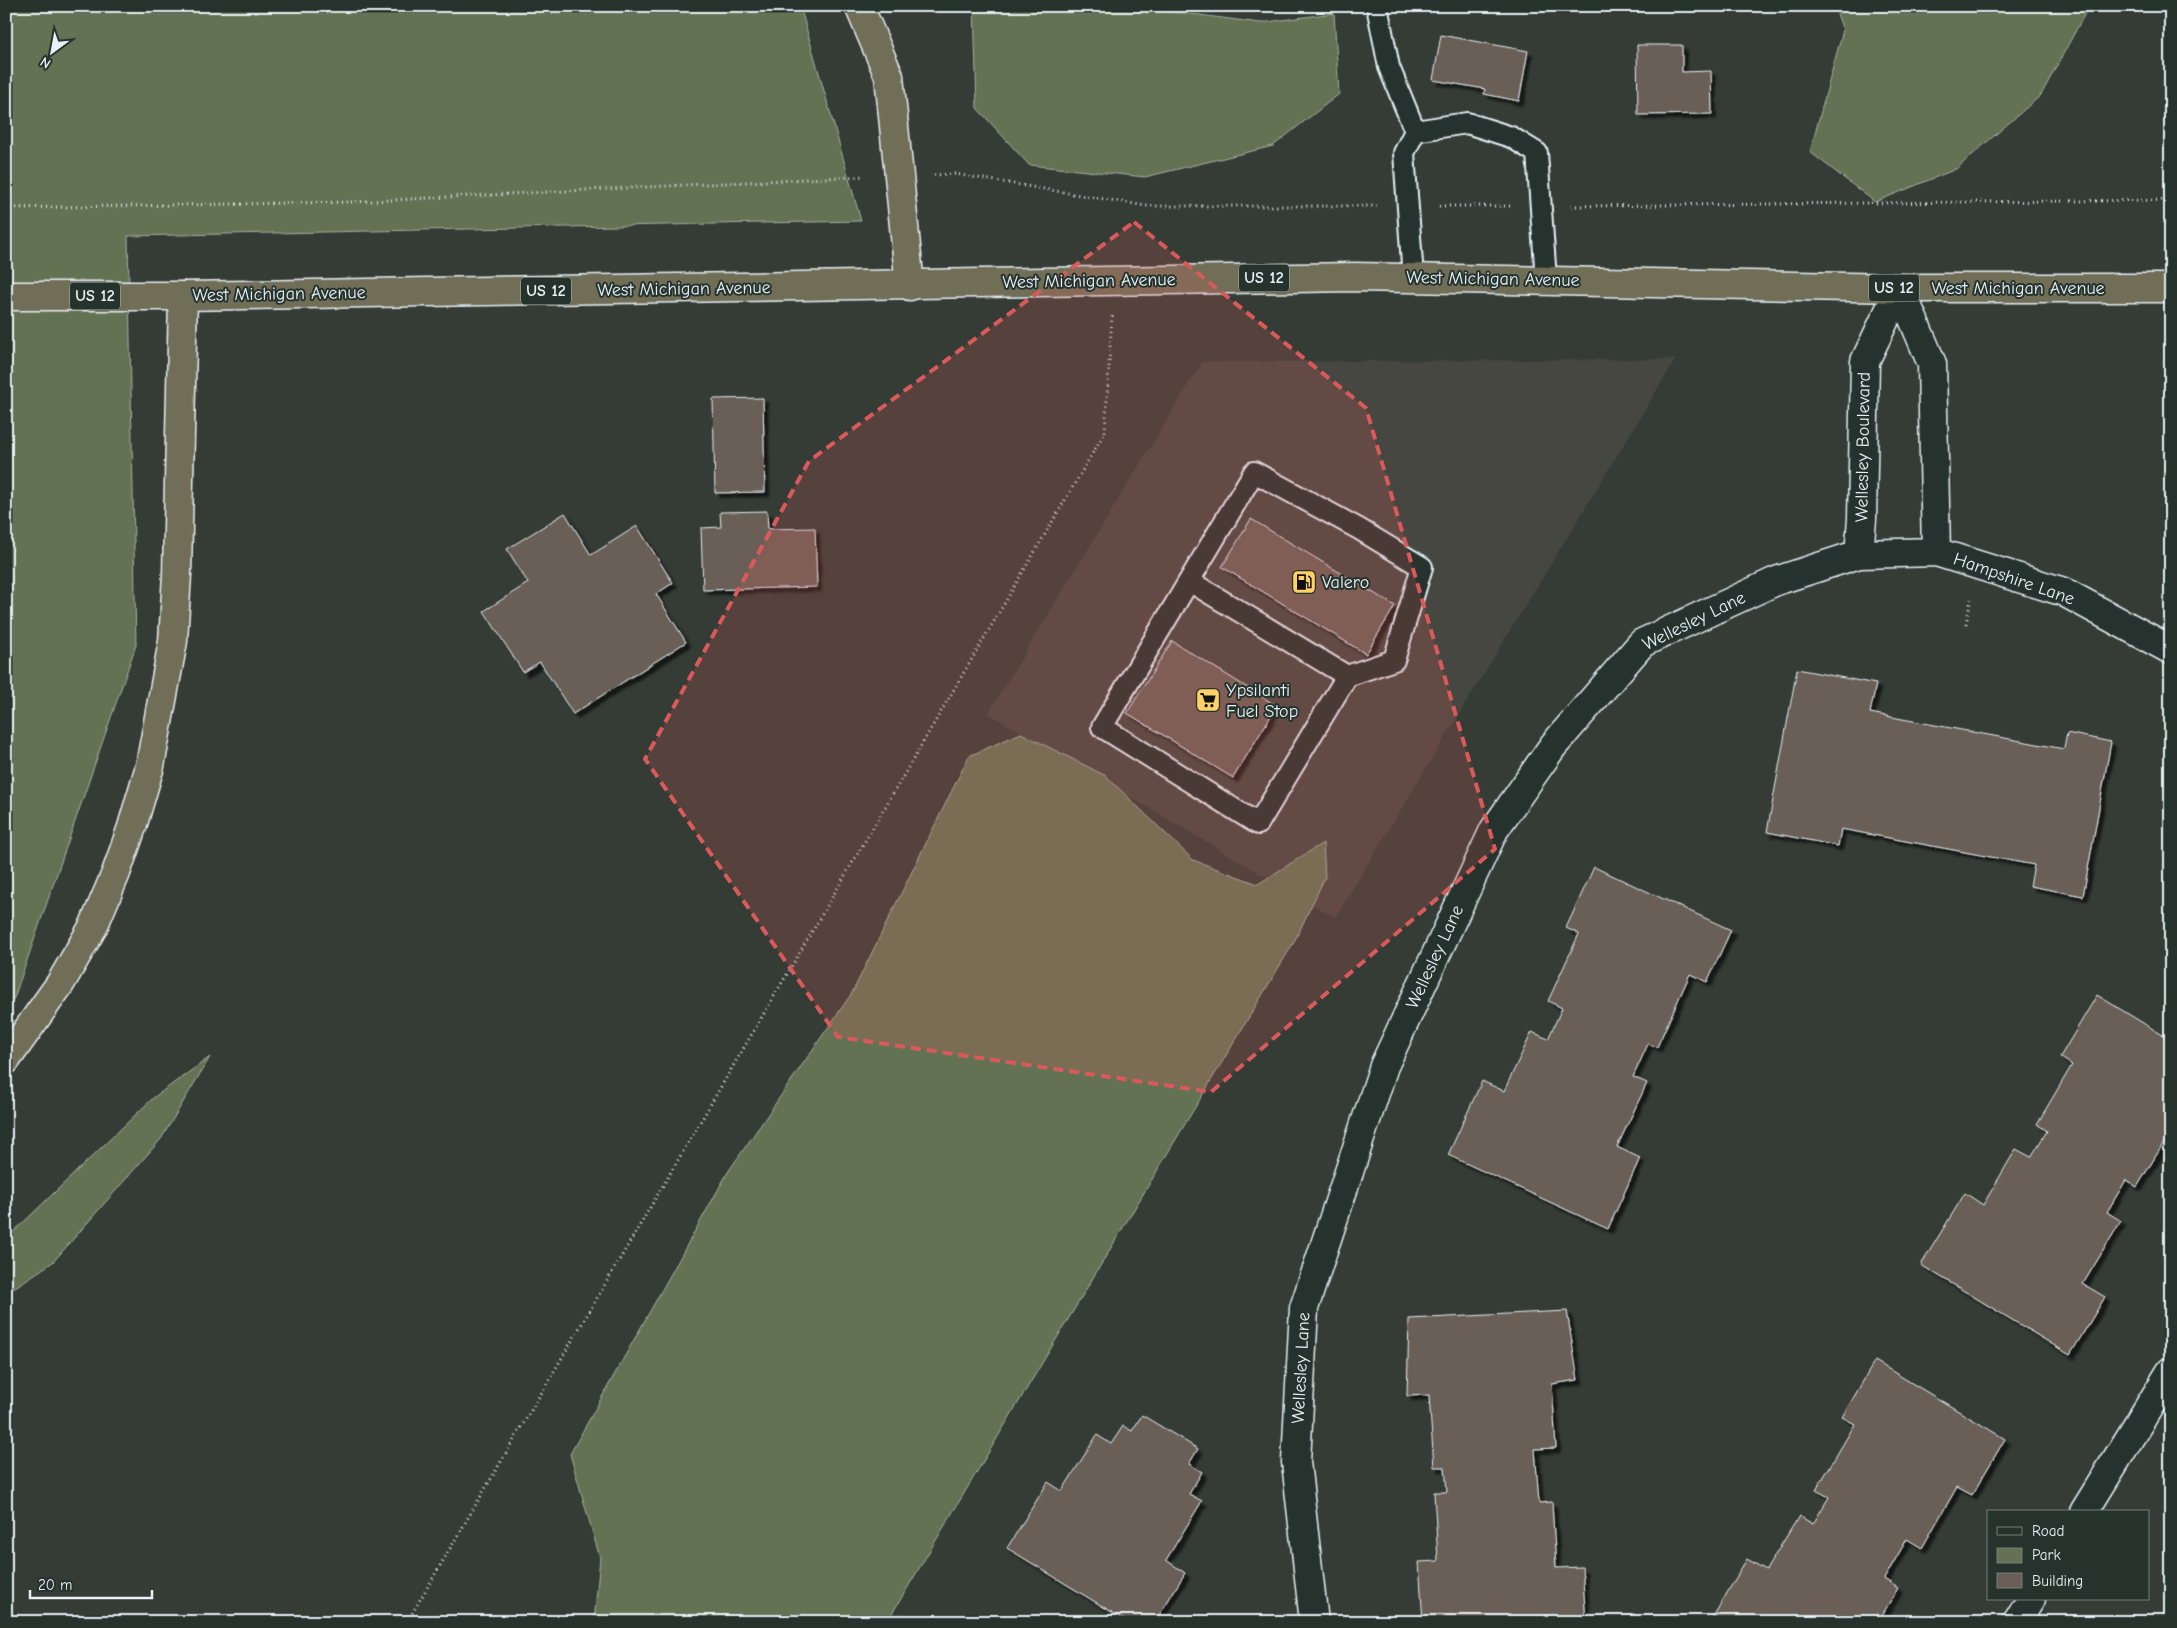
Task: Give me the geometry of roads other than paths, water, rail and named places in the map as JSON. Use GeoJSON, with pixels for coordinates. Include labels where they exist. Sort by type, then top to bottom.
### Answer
{"type":"FeatureCollection","features":[{"type":"Feature","properties":{"kind":"highway"},"geometry":{"type":"LineString","coordinates":[[859,6],[890,76],[910,286]]}},
{"type":"Feature","properties":{"kind":"highway","name":"West Michigan Avenue"},"geometry":{"type":"LineString","coordinates":[[6,296],[183,296],[910,286],[1114,280],[1413,278],[1900,288],[2171,288]]}},
{"type":"Feature","properties":{"kind":"highway"},"geometry":{"type":"LineString","coordinates":[[6,1060],[60,984],[93,927],[116,873],[150,766],[173,641],[177,574],[183,296]]}},
{"type":"Feature","properties":{"kind":"street"},"geometry":{"type":"LineString","coordinates":[[1900,288],[1932,364],[1936,552]]}},
{"type":"Feature","properties":{"kind":"street","name":"Wellesley Boulevard"},"geometry":{"type":"LineString","coordinates":[[1859,554],[1862,519],[1865,361],[1900,288]]}},
{"type":"Feature","properties":{"kind":"street","name":"Wellesley Lane"},"geometry":{"type":"LineString","coordinates":[[1314,1622],[1296,1462],[1304,1308],[1384,1066],[1494,830],[1552,746],[1642,643],[1776,581],[1859,554],[1936,552]]}},
{"type":"Feature","properties":{"kind":"street","name":"Hampshire Lane"},"geometry":{"type":"LineString","coordinates":[[1936,552],[2064,592],[2171,650]]}},
{"type":"Feature","properties":{"kind":"street"},"geometry":{"type":"LineString","coordinates":[[2085,1510],[2171,1371]]}},
{"type":"Feature","properties":{"kind":"street"},"geometry":{"type":"LineString","coordinates":[[2017,1622],[2030,1600]]}},
{"type":"Feature","properties":{"kind":"lane"},"geometry":{"type":"LineString","coordinates":[[1377,6],[1389,67],[1415,131],[1404,153],[1413,278]]}},
{"type":"Feature","properties":{"kind":"lane"},"geometry":{"type":"LineString","coordinates":[[1415,131],[1467,123],[1511,138],[1537,153],[1546,280]]}},
{"type":"Feature","properties":{"kind":"lane"},"geometry":{"type":"LineString","coordinates":[[1254,472],[1359,529],[1422,567],[1394,660],[1347,676],[1258,824],[1102,727],[1254,472]]}},
{"type":"Feature","properties":{"kind":"lane"},"geometry":{"type":"LineString","coordinates":[[1189,581],[1347,676]]}},
{"type":"Feature","properties":{"kind":"place","name":"Valero"},"geometry":{"type":"Point","coordinates":[1304,582]}},
{"type":"Feature","properties":{"kind":"place","name":"Ypsilanti Fuel Stop"},"geometry":{"type":"Point","coordinates":[1208,700]}}]}
